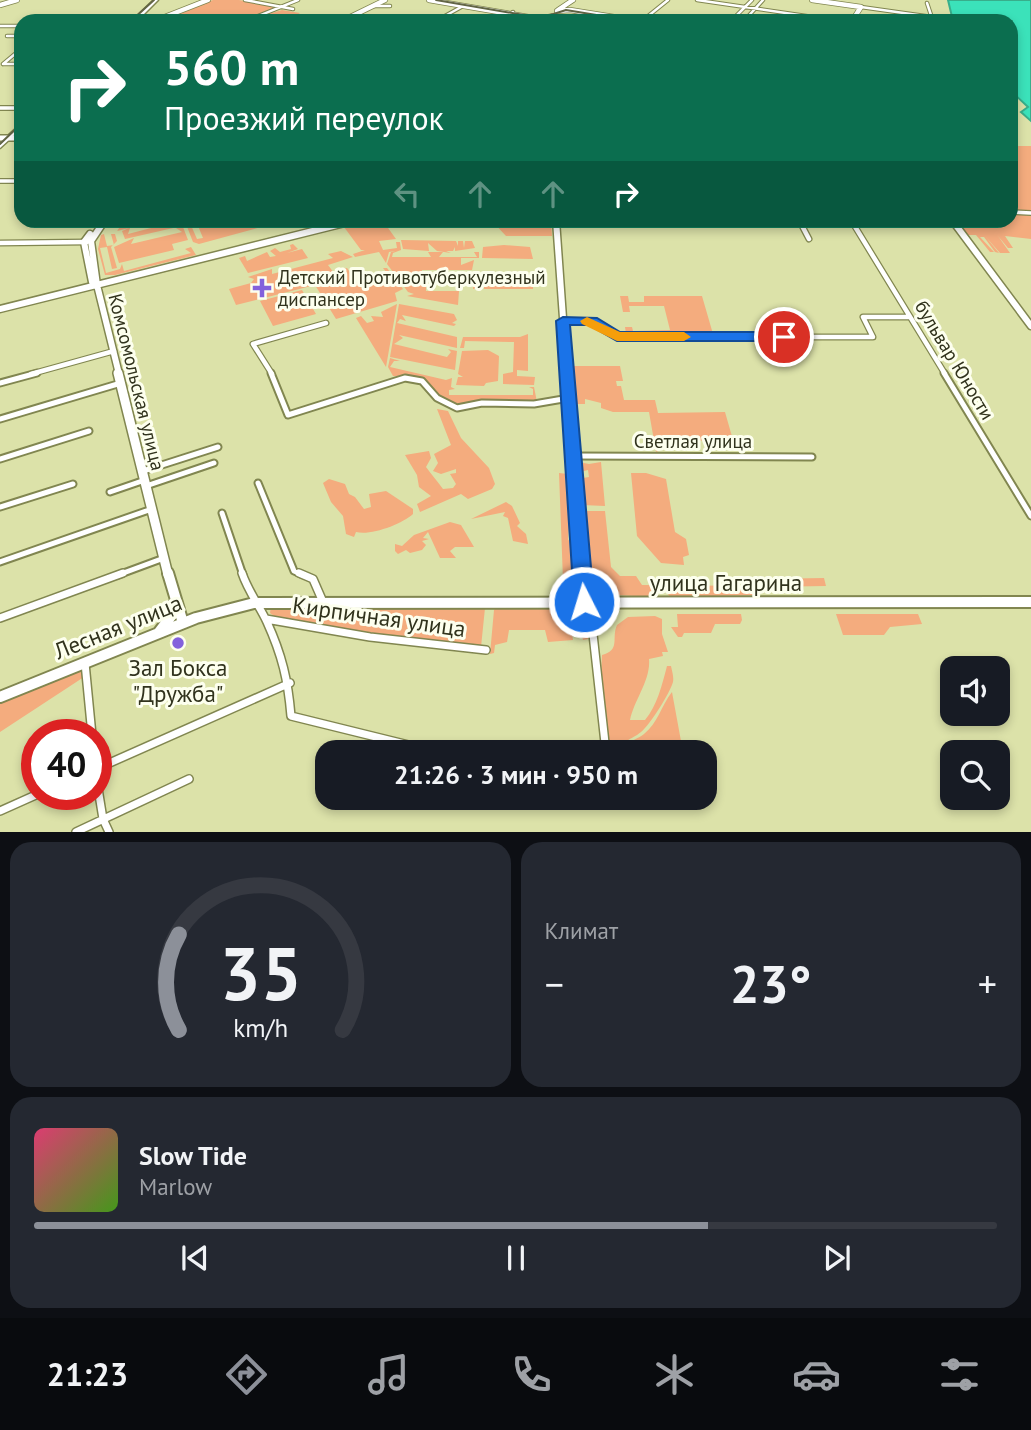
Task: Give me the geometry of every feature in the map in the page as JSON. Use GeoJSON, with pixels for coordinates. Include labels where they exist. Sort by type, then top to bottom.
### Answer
{"type":"FeatureCollection","features":[{"type":"Feature","properties":{"kind":"highway"},"geometry":{"type":"LineString","coordinates":[[139,14],[154,0]]}},
{"type":"Feature","properties":{"kind":"street"},"geometry":{"type":"LineString","coordinates":[[0,5],[17,0]]}},
{"type":"Feature","properties":{"kind":"street"},"geometry":{"type":"LineString","coordinates":[[175,14],[208,0]]}},
{"type":"Feature","properties":{"kind":"street"},"geometry":{"type":"LineString","coordinates":[[245,0],[293,9]]}},
{"type":"Feature","properties":{"kind":"street"},"geometry":{"type":"LineString","coordinates":[[264,14],[298,0]]}},
{"type":"Feature","properties":{"kind":"street"},"geometry":{"type":"LineString","coordinates":[[356,14],[385,0]]}},
{"type":"Feature","properties":{"kind":"street"},"geometry":{"type":"LineString","coordinates":[[429,0],[532,14]]}},
{"type":"Feature","properties":{"kind":"street"},"geometry":{"type":"LineString","coordinates":[[441,0],[465,5]]}},
{"type":"Feature","properties":{"kind":"street"},"geometry":{"type":"LineString","coordinates":[[449,14],[474,0]]}},
{"type":"Feature","properties":{"kind":"street"},"geometry":{"type":"LineString","coordinates":[[554,14],[575,0]]}},
{"type":"Feature","properties":{"kind":"street"},"geometry":{"type":"LineString","coordinates":[[554,14],[575,0]]}},
{"type":"Feature","properties":{"kind":"street"},"geometry":{"type":"LineString","coordinates":[[649,14],[668,0]]}},
{"type":"Feature","properties":{"kind":"street"},"geometry":{"type":"LineString","coordinates":[[697,0],[790,14]]}},
{"type":"Feature","properties":{"kind":"street"},"geometry":{"type":"LineString","coordinates":[[738,14],[752,0]]}},
{"type":"Feature","properties":{"kind":"street"},"geometry":{"type":"LineString","coordinates":[[750,14],[764,0]]}},
{"type":"Feature","properties":{"kind":"street"},"geometry":{"type":"LineString","coordinates":[[813,0],[902,14]]}},
{"type":"Feature","properties":{"kind":"street"},"geometry":{"type":"LineString","coordinates":[[927,3],[930,14]]}},
{"type":"Feature","properties":{"kind":"street"},"geometry":{"type":"LineString","coordinates":[[373,6],[390,6]]}},
{"type":"Feature","properties":{"kind":"street"},"geometry":{"type":"LineString","coordinates":[[856,14],[861,7]]}},
{"type":"Feature","properties":{"kind":"street"},"geometry":{"type":"LineString","coordinates":[[512,13],[532,14]]}},
{"type":"Feature","properties":{"kind":"street"},"geometry":{"type":"LineString","coordinates":[[557,14],[581,14]]}},
{"type":"Feature","properties":{"kind":"street"},"geometry":{"type":"LineString","coordinates":[[7,36],[14,36]]}},
{"type":"Feature","properties":{"kind":"street"},"geometry":{"type":"LineString","coordinates":[[87,242],[95,228]]}},
{"type":"Feature","properties":{"kind":"street"},"geometry":{"type":"LineString","coordinates":[[0,243],[87,242],[99,228]]}},
{"type":"Feature","properties":{"kind":"street"},"geometry":{"type":"LineString","coordinates":[[0,307],[317,228]]}},
{"type":"Feature","properties":{"kind":"street"},"geometry":{"type":"LineString","coordinates":[[557,228],[584,602],[591,616],[605,740]]}},
{"type":"Feature","properties":{"kind":"street"},"geometry":{"type":"LineString","coordinates":[[803,228],[809,239]]}},
{"type":"Feature","properties":{"kind":"street","name":"бульвар Юности"},"geometry":{"type":"LineString","coordinates":[[856,228],[1031,516]]}},
{"type":"Feature","properties":{"kind":"street"},"geometry":{"type":"LineString","coordinates":[[958,228],[1031,326]]}},
{"type":"Feature","properties":{"kind":"street","name":"Комсомольская улица"},"geometry":{"type":"LineString","coordinates":[[87,242],[144,479],[183,623]]}},
{"type":"Feature","properties":{"kind":"street"},"geometry":{"type":"LineString","coordinates":[[563,321],[592,321],[617,337],[873,337],[863,317],[910,317]]}},
{"type":"Feature","properties":{"kind":"street"},"geometry":{"type":"LineString","coordinates":[[326,323],[253,344],[268,364],[288,415],[393,380],[417,379],[437,398],[457,408],[482,404],[534,404],[569,398]]}},
{"type":"Feature","properties":{"kind":"street"},"geometry":{"type":"LineString","coordinates":[[0,383],[114,351]]}},
{"type":"Feature","properties":{"kind":"street"},"geometry":{"type":"LineString","coordinates":[[0,419],[121,383]]}},
{"type":"Feature","properties":{"kind":"street"},"geometry":{"type":"LineString","coordinates":[[0,459],[89,431]]}},
{"type":"Feature","properties":{"kind":"street"},"geometry":{"type":"LineString","coordinates":[[110,492],[218,447]]}},
{"type":"Feature","properties":{"kind":"street","name":"Светлая улица"},"geometry":{"type":"LineString","coordinates":[[573,456],[812,457]]}},
{"type":"Feature","properties":{"kind":"street"},"geometry":{"type":"LineString","coordinates":[[144,479],[214,463]]}},
{"type":"Feature","properties":{"kind":"street"},"geometry":{"type":"LineString","coordinates":[[258,483],[294,571],[313,579],[323,602]]}},
{"type":"Feature","properties":{"kind":"street"},"geometry":{"type":"LineString","coordinates":[[0,507],[73,484]]}},
{"type":"Feature","properties":{"kind":"street"},"geometry":{"type":"LineString","coordinates":[[0,562],[152,509]]}},
{"type":"Feature","properties":{"kind":"street"},"geometry":{"type":"LineString","coordinates":[[222,513],[254,603],[266,619],[290,683],[289,713],[297,719],[386,740]]}},
{"type":"Feature","properties":{"kind":"street"},"geometry":{"type":"LineString","coordinates":[[0,618],[164,558]]}},
{"type":"Feature","properties":{"kind":"street"},"geometry":{"type":"LineString","coordinates":[[157,634],[172,615],[175,601]]}},
{"type":"Feature","properties":{"kind":"street","name":"улица Гагарина"},"geometry":{"type":"LineString","coordinates":[[254,603],[1031,602]]}},
{"type":"Feature","properties":{"kind":"street","name":"Лесная улица"},"geometry":{"type":"LineString","coordinates":[[0,697],[183,623],[254,603]]}},
{"type":"Feature","properties":{"kind":"street","name":"Кирпичная улица"},"geometry":{"type":"LineString","coordinates":[[266,619],[370,637],[486,650]]}},
{"type":"Feature","properties":{"kind":"street"},"geometry":{"type":"LineString","coordinates":[[85,663],[90,719]]}},
{"type":"Feature","properties":{"kind":"street"},"geometry":{"type":"LineString","coordinates":[[112,762],[290,683]]}},
{"type":"Feature","properties":{"kind":"street"},"geometry":{"type":"LineString","coordinates":[[76,831],[189,779]]}},
{"type":"Feature","properties":{"kind":"street"},"geometry":{"type":"LineString","coordinates":[[0,811],[21,802]]}},
{"type":"Feature","properties":{"kind":"street"},"geometry":{"type":"LineString","coordinates":[[102,810],[109,831]]}},
{"type":"Feature","properties":{"kind":"shaded area"},"geometry":{"type":"Polygon","coordinates":[[[213,0],[239,0],[276,7],[260,14],[180,14],[213,0]]]}},
{"type":"Feature","properties":{"kind":"shaded area"},"geometry":{"type":"Polygon","coordinates":[[[282,10],[300,13],[298,14],[268,14],[282,10]]]}},
{"type":"Feature","properties":{"kind":"shaded area"},"geometry":{"type":"Polygon","coordinates":[[[1018,146],[1031,146],[1031,239],[1005,236],[1013,248],[1008,248],[998,236],[1010,253],[1000,253],[985,236],[999,253],[995,252],[984,237],[980,237],[994,252],[990,252],[976,235],[968,235],[962,228],[1018,228],[1018,146]]]}},
{"type":"Feature","properties":{"kind":"shaded area"},"geometry":{"type":"Polygon","coordinates":[[[130,228],[128,234],[151,228],[173,228],[125,239],[122,231],[130,228]]]}},
{"type":"Feature","properties":{"kind":"shaded area"},"geometry":{"type":"Polygon","coordinates":[[[176,228],[183,228],[188,240],[172,244],[174,250],[119,263],[114,247],[134,238],[131,244],[182,232],[176,228]]]}},
{"type":"Feature","properties":{"kind":"shaded area"},"geometry":{"type":"Polygon","coordinates":[[[188,228],[192,228],[197,239],[203,238],[199,228],[257,228],[199,244],[193,242],[188,228]]]}},
{"type":"Feature","properties":{"kind":"shaded area"},"geometry":{"type":"Polygon","coordinates":[[[345,228],[388,228],[396,239],[379,241],[383,250],[397,248],[396,242],[400,242],[401,250],[393,253],[392,257],[431,257],[428,252],[443,252],[439,257],[477,257],[474,252],[479,252],[479,258],[461,258],[461,265],[474,260],[472,270],[422,270],[420,283],[426,284],[426,291],[459,291],[458,305],[407,296],[414,294],[408,292],[387,264],[391,252],[395,251],[389,252],[386,263],[379,252],[355,257],[353,254],[365,250],[361,250],[345,228]]]}},
{"type":"Feature","properties":{"kind":"shaded area"},"geometry":{"type":"Polygon","coordinates":[[[499,228],[551,228],[552,236],[506,236],[499,228]]]}},
{"type":"Feature","properties":{"kind":"shaded area"},"geometry":{"type":"Polygon","coordinates":[[[104,234],[107,246],[113,245],[111,247],[117,268],[112,269],[107,247],[100,248],[106,273],[120,269],[122,264],[124,271],[191,253],[185,249],[191,247],[196,255],[115,275],[105,275],[98,249],[101,235],[104,234]]]}},
{"type":"Feature","properties":{"kind":"shaded area"},"geometry":{"type":"Polygon","coordinates":[[[111,234],[115,234],[117,241],[114,244],[111,234]]]}},
{"type":"Feature","properties":{"kind":"shaded area"},"geometry":{"type":"Polygon","coordinates":[[[401,240],[456,241],[458,246],[458,241],[463,241],[464,248],[465,241],[472,241],[475,248],[455,251],[455,247],[453,251],[446,251],[451,253],[437,251],[428,243],[429,251],[403,249],[401,240]]]}},
{"type":"Feature","properties":{"kind":"shaded area"},"geometry":{"type":"Polygon","coordinates":[[[293,244],[298,249],[287,253],[302,249],[308,258],[248,273],[239,258],[245,256],[247,261],[267,252],[270,257],[276,256],[270,251],[275,248],[280,252],[291,249],[290,245],[293,244]]]}},
{"type":"Feature","properties":{"kind":"shaded area"},"geometry":{"type":"Polygon","coordinates":[[[483,247],[530,247],[533,259],[482,258],[483,247]]]}},
{"type":"Feature","properties":{"kind":"shaded area"},"geometry":{"type":"Polygon","coordinates":[[[341,251],[353,257],[328,265],[337,277],[340,276],[337,271],[347,268],[362,289],[361,285],[374,282],[379,285],[393,281],[383,268],[387,268],[403,289],[395,293],[397,301],[336,319],[315,285],[236,305],[229,289],[251,283],[254,279],[248,277],[272,269],[272,274],[333,258],[328,254],[341,251]]]}},
{"type":"Feature","properties":{"kind":"shaded area"},"geometry":{"type":"Polygon","coordinates":[[[474,275],[479,275],[476,280],[515,280],[511,275],[533,276],[533,289],[484,289],[484,286],[473,289],[474,275]]]}},
{"type":"Feature","properties":{"kind":"shaded area"},"geometry":{"type":"Polygon","coordinates":[[[302,290],[316,314],[273,326],[260,301],[302,290]]]}},
{"type":"Feature","properties":{"kind":"shaded area"},"geometry":{"type":"Polygon","coordinates":[[[620,296],[628,296],[629,302],[644,302],[644,296],[702,296],[713,334],[626,334],[625,327],[632,327],[633,331],[670,330],[664,306],[629,306],[630,312],[623,312],[620,296]]]}},
{"type":"Feature","properties":{"kind":"shaded area"},"geometry":{"type":"Polygon","coordinates":[[[397,304],[386,367],[356,318],[361,316],[367,323],[374,321],[371,316],[383,317],[381,312],[397,304]]]}},
{"type":"Feature","properties":{"kind":"shaded area"},"geometry":{"type":"Polygon","coordinates":[[[399,304],[454,314],[457,320],[452,323],[456,324],[454,326],[402,315],[406,321],[400,319],[397,323],[457,337],[457,348],[399,335],[403,338],[394,344],[447,357],[451,352],[448,349],[457,351],[455,370],[390,357],[399,304]]]}},
{"type":"Feature","properties":{"kind":"shaded area"},"geometry":{"type":"Polygon","coordinates":[[[528,334],[528,371],[517,370],[517,376],[535,377],[534,385],[503,384],[503,374],[513,372],[514,342],[465,341],[464,348],[460,348],[463,337],[520,337],[528,334]]]}},
{"type":"Feature","properties":{"kind":"shaded area"},"geometry":{"type":"Polygon","coordinates":[[[488,350],[499,356],[498,381],[486,383],[484,386],[456,385],[458,377],[463,377],[458,374],[462,351],[488,350]]]}},
{"type":"Feature","properties":{"kind":"shaded area"},"geometry":{"type":"Polygon","coordinates":[[[390,358],[400,361],[394,361],[390,367],[446,380],[452,378],[451,387],[455,389],[449,390],[449,395],[533,395],[533,389],[529,387],[534,387],[537,402],[455,405],[438,397],[423,383],[407,377],[393,376],[388,367],[390,358]]]}},
{"type":"Feature","properties":{"kind":"shaded area"},"geometry":{"type":"Polygon","coordinates":[[[570,366],[620,366],[623,381],[616,381],[617,386],[621,386],[624,400],[655,400],[658,413],[725,412],[733,440],[682,441],[656,452],[649,412],[613,412],[601,408],[601,403],[585,399],[585,404],[573,404],[570,366]]]}},
{"type":"Feature","properties":{"kind":"shaded area"},"geometry":{"type":"Polygon","coordinates":[[[437,409],[448,411],[461,438],[489,468],[495,484],[492,489],[468,499],[461,494],[420,512],[417,504],[431,496],[419,487],[417,475],[405,455],[429,451],[431,458],[426,467],[443,489],[453,488],[456,484],[450,474],[456,473],[456,469],[441,474],[433,471],[438,463],[434,454],[451,445],[437,409]]]}},
{"type":"Feature","properties":{"kind":"shaded area"},"geometry":{"type":"Polygon","coordinates":[[[579,462],[601,462],[605,506],[582,505],[583,478],[589,477],[588,470],[580,472],[579,462]]]}},
{"type":"Feature","properties":{"kind":"shaded area"},"geometry":{"type":"Polygon","coordinates":[[[559,473],[568,474],[568,539],[574,550],[575,580],[563,580],[559,473]]]}},
{"type":"Feature","properties":{"kind":"shaded area"},"geometry":{"type":"Polygon","coordinates":[[[631,473],[646,473],[666,479],[675,532],[686,539],[689,555],[683,557],[684,565],[661,563],[637,536],[631,473]]]}},
{"type":"Feature","properties":{"kind":"shaded area"},"geometry":{"type":"Polygon","coordinates":[[[329,479],[345,484],[349,494],[355,497],[364,509],[371,507],[369,494],[386,491],[413,509],[413,514],[386,528],[356,532],[354,537],[346,534],[343,516],[331,502],[323,483],[329,479]]]}},
{"type":"Feature","properties":{"kind":"shaded area"},"geometry":{"type":"Polygon","coordinates":[[[506,502],[512,506],[520,523],[517,526],[526,534],[528,544],[513,541],[508,518],[503,516],[505,512],[471,519],[506,502]]]}},
{"type":"Feature","properties":{"kind":"shaded area"},"geometry":{"type":"Polygon","coordinates":[[[583,511],[605,511],[611,567],[620,576],[636,576],[642,585],[757,586],[759,595],[670,597],[665,589],[657,589],[653,597],[595,594],[588,587],[583,511]]]}},
{"type":"Feature","properties":{"kind":"shaded area"},"geometry":{"type":"Polygon","coordinates":[[[450,522],[461,525],[474,547],[455,547],[450,551],[456,558],[440,558],[428,532],[423,538],[429,539],[422,541],[426,545],[422,550],[410,553],[406,550],[398,554],[395,551],[395,544],[402,546],[414,535],[450,522]]]}},
{"type":"Feature","properties":{"kind":"shaded area"},"geometry":{"type":"Polygon","coordinates":[[[824,578],[826,586],[764,587],[762,579],[824,578]]]}},
{"type":"Feature","properties":{"kind":"shaded area"},"geometry":{"type":"Polygon","coordinates":[[[570,605],[586,612],[588,639],[583,640],[580,627],[571,627],[573,640],[548,642],[545,630],[509,630],[507,642],[495,645],[494,653],[490,654],[494,610],[497,606],[570,605]]]}},
{"type":"Feature","properties":{"kind":"shaded area"},"geometry":{"type":"Polygon","coordinates":[[[271,606],[485,608],[481,647],[316,627],[274,616],[270,613],[271,606]]]}},
{"type":"Feature","properties":{"kind":"shaded area"},"geometry":{"type":"Polygon","coordinates":[[[677,614],[741,614],[742,620],[740,624],[715,624],[711,633],[684,633],[682,637],[678,637],[671,627],[678,627],[677,614]]]}},
{"type":"Feature","properties":{"kind":"shaded area"},"geometry":{"type":"Polygon","coordinates":[[[836,614],[918,614],[922,624],[890,627],[884,635],[843,635],[836,614]]]}},
{"type":"Feature","properties":{"kind":"shaded area"},"geometry":{"type":"Polygon","coordinates":[[[655,616],[662,619],[662,634],[668,652],[649,659],[645,682],[630,720],[645,720],[659,695],[667,666],[671,666],[673,682],[664,701],[645,728],[628,740],[609,740],[601,674],[602,655],[612,650],[617,625],[628,617],[655,616]]]}},
{"type":"Feature","properties":{"kind":"shaded area"},"geometry":{"type":"Polygon","coordinates":[[[86,668],[87,675],[0,732],[0,703],[86,668]]]}},
{"type":"Feature","properties":{"kind":"shaded area"},"geometry":{"type":"Polygon","coordinates":[[[672,692],[681,740],[633,740],[649,730],[672,692]]]}},
{"type":"Feature","properties":{"kind":"water"},"geometry":{"type":"Polygon","coordinates":[[[948,0],[1031,0],[1031,121],[1021,112],[1028,107],[1018,98],[1018,14],[951,14],[948,0]]]}},
{"type":"Feature","properties":{"kind":"tram line"},"geometry":{"type":"LineString","coordinates":[[139,14],[154,0]]}},
{"type":"Feature","properties":{"kind":"tram line"},"geometry":{"type":"LineString","coordinates":[[436,0],[518,14]]}},
{"type":"Feature","properties":{"kind":"tram line"},"geometry":{"type":"LineString","coordinates":[[554,14],[566,10],[590,14]]}},
{"type":"Feature","properties":{"kind":"tram line"},"geometry":{"type":"LineString","coordinates":[[0,144],[14,131]]}},
{"type":"Feature","properties":{"kind":"slow traffic"},"geometry":{"type":"LineString","coordinates":[[587,321],[592,321],[617,337],[684,337]]}},
{"type":"Feature","properties":{"kind":"place","name":"Детский Противотуберкулезный диспансер"},"geometry":{"type":"Point","coordinates":[262,288]}},
{"type":"Feature","properties":{"kind":"place","name":"Зал Бокса \"Дружба\""},"geometry":{"type":"Point","coordinates":[178,643]}},
{"type":"Feature","properties":{"kind":"route"},"geometry":{"type":"LineString","coordinates":[[584,602],[563,321],[592,321],[617,337],[784,337]]}}]}
